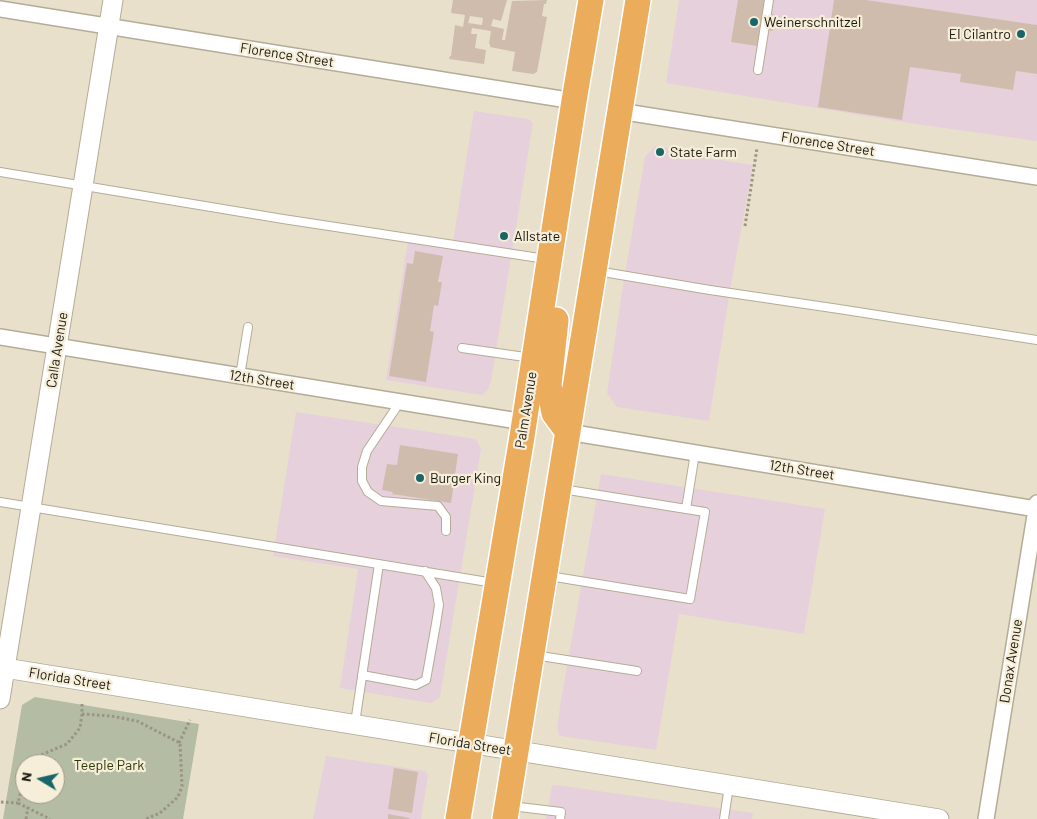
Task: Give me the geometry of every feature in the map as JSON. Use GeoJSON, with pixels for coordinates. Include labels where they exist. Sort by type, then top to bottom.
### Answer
{"type":"FeatureCollection","features":[{"type":"Feature","properties":{"kind":"highway","name":"Palm Avenue"},"geometry":{"type":"LineString","coordinates":[[458,819],[524,422],[591,0]]}},
{"type":"Feature","properties":{"kind":"highway"},"geometry":{"type":"LineString","coordinates":[[506,812],[638,0]]}},
{"type":"Feature","properties":{"kind":"highway"},"geometry":{"type":"LineString","coordinates":[[549,259],[558,287],[549,385],[554,413],[568,432]]}},
{"type":"Feature","properties":{"kind":"street","name":"Calla Avenue"},"geometry":{"type":"LineString","coordinates":[[0,699],[2,668],[31,507],[113,0]]}},
{"type":"Feature","properties":{"kind":"street","name":"Florence Street"},"geometry":{"type":"LineString","coordinates":[[0,9],[574,101]]}},
{"type":"Feature","properties":{"kind":"street","name":"Florence Street"},"geometry":{"type":"LineString","coordinates":[[619,111],[1037,177]]}},
{"type":"Feature","properties":{"kind":"street","name":"12th Street"},"geometry":{"type":"LineString","coordinates":[[0,337],[524,422]]}},
{"type":"Feature","properties":{"kind":"street","name":"12th Street"},"geometry":{"type":"LineString","coordinates":[[568,432],[1037,507]]}},
{"type":"Feature","properties":{"kind":"street","name":"Donax Avenue"},"geometry":{"type":"LineString","coordinates":[[986,819],[1037,507]]}},
{"type":"Feature","properties":{"kind":"street","name":"Florida Street"},"geometry":{"type":"LineString","coordinates":[[2,668],[939,819]]}},
{"type":"Feature","properties":{"kind":"lane"},"geometry":{"type":"LineString","coordinates":[[758,70],[769,0]]}},
{"type":"Feature","properties":{"kind":"lane"},"geometry":{"type":"LineString","coordinates":[[0,172],[283,219],[549,259]]}},
{"type":"Feature","properties":{"kind":"lane"},"geometry":{"type":"LineString","coordinates":[[593,270],[710,290],[1037,340]]}},
{"type":"Feature","properties":{"kind":"lane"},"geometry":{"type":"LineString","coordinates":[[240,376],[248,327]]}},
{"type":"Feature","properties":{"kind":"lane"},"geometry":{"type":"LineString","coordinates":[[462,348],[534,358]]}},
{"type":"Feature","properties":{"kind":"lane"},"geometry":{"type":"LineString","coordinates":[[400,402],[367,451],[362,467],[362,481],[368,492],[381,501],[438,506],[446,517],[446,531]]}},
{"type":"Feature","properties":{"kind":"lane"},"geometry":{"type":"LineString","coordinates":[[686,509],[695,453]]}},
{"type":"Feature","properties":{"kind":"lane"},"geometry":{"type":"LineString","coordinates":[[544,575],[690,599],[705,512],[558,488]]}},
{"type":"Feature","properties":{"kind":"lane"},"geometry":{"type":"LineString","coordinates":[[0,502],[497,584]]}},
{"type":"Feature","properties":{"kind":"lane"},"geometry":{"type":"LineString","coordinates":[[355,725],[379,564]]}},
{"type":"Feature","properties":{"kind":"lane"},"geometry":{"type":"LineString","coordinates":[[362,675],[416,685],[426,680],[438,605],[436,588],[425,572]]}},
{"type":"Feature","properties":{"kind":"lane"},"geometry":{"type":"LineString","coordinates":[[532,655],[637,672]]}},
{"type":"Feature","properties":{"kind":"lane"},"geometry":{"type":"LineString","coordinates":[[724,819],[729,785]]}},
{"type":"Feature","properties":{"kind":"lane"},"geometry":{"type":"LineString","coordinates":[[506,812],[561,815]]}},
{"type":"Feature","properties":{"kind":"path"},"geometry":{"type":"LineString","coordinates":[[745,226],[759,133]]}},
{"type":"Feature","properties":{"kind":"path"},"geometry":{"type":"LineString","coordinates":[[43,754],[68,744],[80,728],[82,702]]}},
{"type":"Feature","properties":{"kind":"path"},"geometry":{"type":"LineString","coordinates":[[82,714],[111,716],[137,721],[179,743]]}},
{"type":"Feature","properties":{"kind":"path"},"geometry":{"type":"LineString","coordinates":[[146,819],[160,813],[178,797],[182,786],[179,743],[190,720]]}},
{"type":"Feature","properties":{"kind":"path"},"geometry":{"type":"LineString","coordinates":[[1,802],[15,803]]}},
{"type":"Feature","properties":{"kind":"path"},"geometry":{"type":"LineString","coordinates":[[20,804],[50,819]]}},
{"type":"Feature","properties":{"kind":"path"},"geometry":{"type":"LineString","coordinates":[[26,819],[28,808]]}},
{"type":"Feature","properties":{"kind":"shaded area"},"geometry":{"type":"Polygon","coordinates":[[[679,0],[1037,0],[1037,141],[909,123],[666,83],[679,0]]]}},
{"type":"Feature","properties":{"kind":"shaded area"},"geometry":{"type":"Polygon","coordinates":[[[474,111],[528,119],[533,123],[491,381],[488,389],[482,395],[386,380],[408,241],[452,248],[474,111]]]}},
{"type":"Feature","properties":{"kind":"shaded area"},"geometry":{"type":"Polygon","coordinates":[[[655,146],[667,148],[668,152],[753,165],[709,421],[617,407],[607,393],[645,157],[655,146]]]}},
{"type":"Feature","properties":{"kind":"shaded area"},"geometry":{"type":"Polygon","coordinates":[[[296,412],[476,439],[481,449],[440,697],[431,703],[340,688],[358,569],[273,556],[296,412]]]}},
{"type":"Feature","properties":{"kind":"shaded area"},"geometry":{"type":"Polygon","coordinates":[[[601,474],[825,509],[804,634],[679,614],[656,750],[560,736],[557,729],[601,474]]]}},
{"type":"Feature","properties":{"kind":"shaded area"},"geometry":{"type":"Polygon","coordinates":[[[326,756],[425,771],[428,775],[421,819],[313,819],[326,756]]]}},
{"type":"Feature","properties":{"kind":"shaded area"},"geometry":{"type":"Polygon","coordinates":[[[556,785],[753,813],[752,819],[546,819],[552,786],[556,785]]]}},
{"type":"Feature","properties":{"kind":"green space","name":"Teeple Park"},"geometry":{"type":"Polygon","coordinates":[[[35,697],[199,724],[183,819],[3,819],[22,705],[35,697]]]}},
{"type":"Feature","properties":{"kind":"building"},"geometry":{"type":"Polygon","coordinates":[[[453,0],[507,0],[501,21],[493,19],[491,26],[504,29],[502,40],[505,40],[512,1],[547,0],[546,4],[544,4],[542,16],[547,17],[537,72],[533,74],[512,71],[515,52],[490,47],[491,31],[472,28],[471,34],[477,34],[475,48],[486,50],[484,64],[449,59],[455,25],[463,27],[465,15],[451,13],[453,0]],[[470,16],[468,23],[482,25],[483,18],[470,16]]]}},
{"type":"Feature","properties":{"kind":"building","name":"Weinerschnitzel"},"geometry":{"type":"Polygon","coordinates":[[[738,0],[765,0],[763,12],[776,15],[773,31],[760,29],[757,46],[731,42],[738,0]]]}},
{"type":"Feature","properties":{"kind":"building"},"geometry":{"type":"Polygon","coordinates":[[[834,0],[866,0],[1037,25],[1037,74],[1016,71],[1013,90],[960,82],[961,74],[910,67],[902,120],[818,107],[834,0]]]}},
{"type":"Feature","properties":{"kind":"building"},"geometry":{"type":"Polygon","coordinates":[[[415,251],[443,256],[438,282],[442,282],[438,306],[434,305],[430,331],[434,332],[426,382],[389,376],[407,263],[413,264],[415,251]]]}},
{"type":"Feature","properties":{"kind":"building","name":"Burger King"},"geometry":{"type":"Polygon","coordinates":[[[400,445],[458,454],[451,503],[392,494],[393,492],[382,490],[387,464],[397,465],[400,445]]]}},
{"type":"Feature","properties":{"kind":"building"},"geometry":{"type":"Polygon","coordinates":[[[394,768],[418,772],[412,813],[388,809],[394,768]]]}},
{"type":"Feature","properties":{"kind":"building"},"geometry":{"type":"Polygon","coordinates":[[[388,814],[410,818],[388,819],[388,814]]]}},
{"type":"Feature","properties":{"kind":"place","name":"Weinerschnitzel"},"geometry":{"type":"Point","coordinates":[754,22]}},
{"type":"Feature","properties":{"kind":"place","name":"El Cilantro"},"geometry":{"type":"Point","coordinates":[1021,34]}},
{"type":"Feature","properties":{"kind":"place","name":"State Farm"},"geometry":{"type":"Point","coordinates":[660,152]}},
{"type":"Feature","properties":{"kind":"place","name":"Allstate"},"geometry":{"type":"Point","coordinates":[504,236]}},
{"type":"Feature","properties":{"kind":"place","name":"Burger King"},"geometry":{"type":"Point","coordinates":[420,478]}}]}
